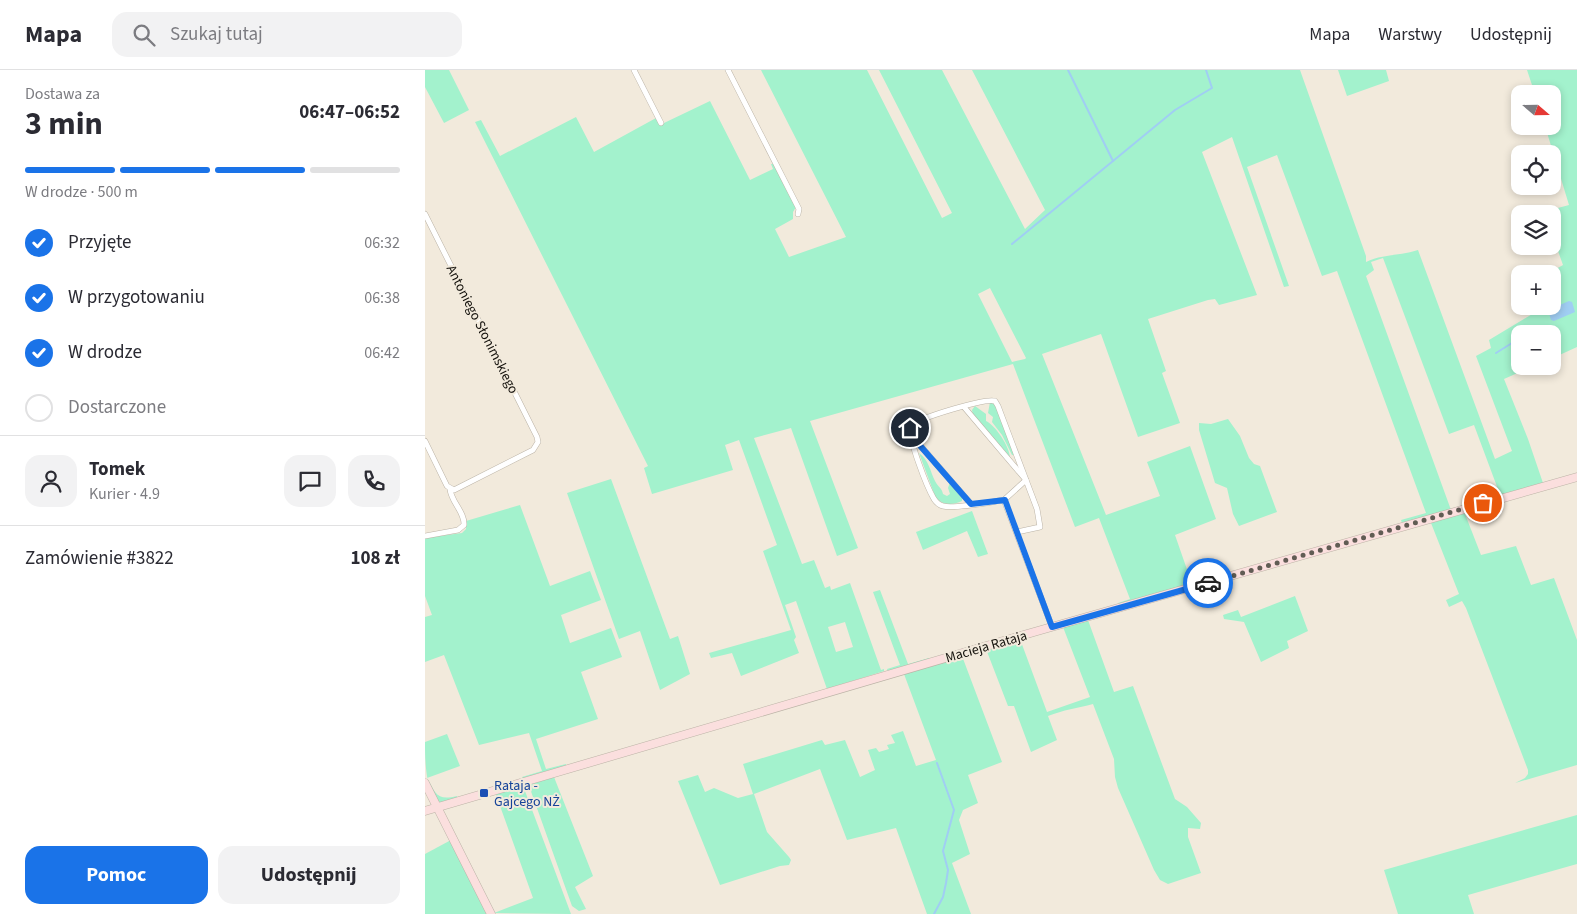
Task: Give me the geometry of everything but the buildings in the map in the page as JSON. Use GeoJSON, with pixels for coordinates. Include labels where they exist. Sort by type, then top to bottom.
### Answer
{"type":"FeatureCollection","features":[{"type":"Feature","properties":{"kind":"street"},"geometry":{"type":"LineString","coordinates":[[634,70],[661,123]]}},
{"type":"Feature","properties":{"kind":"street"},"geometry":{"type":"LineString","coordinates":[[727,70],[799,209],[797,214]]}},
{"type":"Feature","properties":{"kind":"street","name":"Antoniego Słonimskiego"},"geometry":{"type":"LineString","coordinates":[[425,214],[537,437],[538,444],[533,450],[456,489],[450,489]]}},
{"type":"Feature","properties":{"kind":"street"},"geometry":{"type":"LineString","coordinates":[[1017,532],[1040,528],[1037,509],[997,403],[991,400],[964,407],[916,422],[911,426],[909,433],[935,501],[944,506],[1005,500],[1026,480]]}},
{"type":"Feature","properties":{"kind":"street"},"geometry":{"type":"LineString","coordinates":[[964,407],[1026,480]]}},
{"type":"Feature","properties":{"kind":"street"},"geometry":{"type":"LineString","coordinates":[[909,433],[971,504]]}},
{"type":"Feature","properties":{"kind":"street"},"geometry":{"type":"LineString","coordinates":[[425,441],[463,518],[463,527],[458,530],[425,536]]}},
{"type":"Feature","properties":{"kind":"street","name":"Macieja Rataja"},"geometry":{"type":"LineString","coordinates":[[425,811],[1052,627],[1577,477]]}},
{"type":"Feature","properties":{"kind":"street"},"geometry":{"type":"LineString","coordinates":[[1005,500],[1052,627]]}},
{"type":"Feature","properties":{"kind":"street"},"geometry":{"type":"LineString","coordinates":[[425,783],[491,914]]}},
{"type":"Feature","properties":{"kind":"green space"},"geometry":{"type":"Polygon","coordinates":[[[425,70],[449,70],[469,110],[444,123],[425,87],[425,70]]]}},
{"type":"Feature","properties":{"kind":"green space"},"geometry":{"type":"Polygon","coordinates":[[[761,70],[867,70],[942,218],[952,213],[879,70],[942,70],[1025,229],[1045,210],[972,70],[1300,70],[1366,256],[1366,262],[1378,258],[1418,250],[1495,459],[1512,451],[1476,356],[1491,348],[1489,340],[1511,327],[1511,375],[1513,375],[1504,379],[1543,483],[1469,506],[1466,503],[1499,492],[1474,425],[1449,434],[1383,258],[1371,262],[1374,270],[1366,276],[1451,510],[1402,523],[1401,520],[1426,513],[1337,271],[1322,276],[1277,155],[1247,167],[1289,286],[1284,287],[1232,137],[1202,152],[1257,295],[1219,305],[1215,299],[1208,300],[1148,319],[1166,371],[1162,373],[1180,423],[1138,437],[1101,334],[1042,354],[1106,515],[1160,496],[1147,462],[1190,446],[1216,519],[1175,535],[1191,581],[1203,578],[1203,582],[1134,601],[1133,599],[1120,605],[1118,603],[1130,599],[1099,518],[1075,527],[1013,364],[810,421],[858,548],[837,556],[791,428],[754,438],[802,564],[814,560],[825,588],[830,586],[831,590],[850,583],[881,670],[884,669],[884,671],[827,689],[796,601],[785,605],[796,637],[794,640],[799,653],[741,676],[732,653],[711,658],[709,653],[791,630],[763,551],[777,545],[739,440],[725,445],[733,470],[652,494],[644,468],[648,466],[475,122],[481,120],[500,156],[576,117],[594,152],[656,118],[658,122],[664,123],[710,101],[750,180],[773,169],[771,164],[774,164],[796,207],[793,212],[793,219],[775,229],[789,257],[846,237],[761,70]],[[990,288],[978,294],[1012,362],[1026,358],[990,288]],[[845,622],[828,627],[836,652],[853,647],[845,622]]]}},
{"type":"Feature","properties":{"kind":"green space"},"geometry":{"type":"Polygon","coordinates":[[[1338,70],[1386,70],[1389,81],[1347,96],[1338,70]]]}},
{"type":"Feature","properties":{"kind":"green space"},"geometry":{"type":"Polygon","coordinates":[[[1527,70],[1577,70],[1577,347],[1561,354],[1561,325],[1514,325],[1531,315],[1561,315],[1561,266],[1563,265],[1559,255],[1561,255],[1561,207],[1569,205],[1561,179],[1561,145],[1551,145],[1548,135],[1561,135],[1561,85],[1532,85],[1527,70]]]}},
{"type":"Feature","properties":{"kind":"green space"},"geometry":{"type":"Polygon","coordinates":[[[990,402],[996,405],[1014,455],[1012,455],[1002,435],[992,422],[993,417],[988,413],[990,402]]]}},
{"type":"Feature","properties":{"kind":"green space"},"geometry":{"type":"Polygon","coordinates":[[[975,406],[986,414],[986,421],[994,427],[1001,437],[1010,457],[973,415],[972,410],[975,406]]]}},
{"type":"Feature","properties":{"kind":"green space"},"geometry":{"type":"Polygon","coordinates":[[[1228,419],[1240,436],[1249,458],[1254,464],[1260,466],[1277,512],[1239,526],[1233,514],[1227,488],[1215,483],[1199,430],[1199,423],[1211,424],[1228,419]]]}},
{"type":"Feature","properties":{"kind":"green space"},"geometry":{"type":"Polygon","coordinates":[[[919,453],[927,462],[943,494],[947,496],[950,494],[948,488],[950,482],[962,496],[962,501],[947,504],[937,499],[919,453]]]}},
{"type":"Feature","properties":{"kind":"green space"},"geometry":{"type":"Polygon","coordinates":[[[611,479],[670,639],[678,636],[690,674],[660,690],[640,631],[619,639],[567,493],[611,479]]]}},
{"type":"Feature","properties":{"kind":"green space"},"geometry":{"type":"Polygon","coordinates":[[[520,505],[550,586],[590,571],[601,600],[561,615],[570,643],[611,628],[622,657],[581,672],[598,719],[536,739],[546,769],[566,764],[566,766],[524,779],[522,777],[542,771],[529,733],[479,745],[444,655],[425,662],[425,617],[432,615],[425,596],[425,538],[462,533],[466,529],[466,521],[520,505]]]}},
{"type":"Feature","properties":{"kind":"green space"},"geometry":{"type":"Polygon","coordinates":[[[1482,508],[1465,514],[1481,555],[1516,546],[1531,585],[1554,578],[1577,640],[1577,765],[1515,783],[1525,778],[1528,770],[1466,608],[1462,601],[1449,607],[1446,600],[1459,594],[1431,523],[1420,525],[1482,508]]]}},
{"type":"Feature","properties":{"kind":"green space"},"geometry":{"type":"Polygon","coordinates":[[[972,511],[988,554],[978,557],[967,531],[923,550],[916,532],[972,511]]]}},
{"type":"Feature","properties":{"kind":"green space"},"geometry":{"type":"Polygon","coordinates":[[[880,590],[908,664],[929,658],[929,661],[888,672],[887,669],[900,665],[873,592],[880,590]]]}},
{"type":"Feature","properties":{"kind":"green space"},"geometry":{"type":"Polygon","coordinates":[[[1295,596],[1308,631],[1287,641],[1289,648],[1261,662],[1244,622],[1224,619],[1223,615],[1238,610],[1241,617],[1295,596]]]}},
{"type":"Feature","properties":{"kind":"green space"},"geometry":{"type":"Polygon","coordinates":[[[1088,620],[1114,692],[1133,686],[1175,799],[1187,807],[1201,823],[1200,829],[1188,828],[1188,837],[1201,873],[1168,884],[1160,880],[1118,788],[1114,759],[1093,704],[1048,716],[1057,740],[1031,752],[1014,706],[1008,706],[986,649],[1020,639],[1047,712],[1090,697],[1063,627],[1088,620]]]}},
{"type":"Feature","properties":{"kind":"green space"},"geometry":{"type":"Polygon","coordinates":[[[962,656],[1002,762],[968,775],[978,803],[963,810],[959,820],[970,854],[952,863],[971,914],[927,914],[896,828],[847,840],[820,769],[754,794],[767,832],[791,860],[789,865],[780,866],[720,885],[678,781],[698,775],[705,792],[714,788],[738,798],[753,794],[743,764],[822,740],[825,745],[845,740],[860,777],[875,770],[868,750],[876,748],[879,752],[889,749],[887,745],[895,743],[891,735],[903,731],[916,766],[936,760],[904,674],[962,656]]]}},
{"type":"Feature","properties":{"kind":"green space"},"geometry":{"type":"Polygon","coordinates":[[[447,734],[460,766],[427,778],[425,742],[447,734]]]}},
{"type":"Feature","properties":{"kind":"green space"},"geometry":{"type":"Polygon","coordinates":[[[554,777],[593,876],[575,887],[586,909],[579,911],[572,906],[528,783],[554,777]]]}},
{"type":"Feature","properties":{"kind":"green space"},"geometry":{"type":"Polygon","coordinates":[[[428,779],[438,795],[445,798],[457,796],[457,799],[442,803],[436,799],[429,786],[428,779]]]}},
{"type":"Feature","properties":{"kind":"green space"},"geometry":{"type":"Polygon","coordinates":[[[522,783],[571,914],[494,913],[533,898],[495,792],[522,783]]]}},
{"type":"Feature","properties":{"kind":"green space"},"geometry":{"type":"Polygon","coordinates":[[[1577,815],[1577,864],[1468,895],[1474,914],[1398,914],[1384,870],[1577,815]]]}},
{"type":"Feature","properties":{"kind":"green space"},"geometry":{"type":"Polygon","coordinates":[[[451,840],[488,914],[425,914],[425,854],[451,840]]]}},
{"type":"Feature","properties":{"kind":"water"},"geometry":{"type":"Polygon","coordinates":[[[1569,301],[1572,302],[1575,312],[1554,321],[1551,320],[1550,315],[1561,315],[1561,304],[1569,301]]]}},
{"type":"Feature","properties":{"kind":"waterway"},"geometry":{"type":"LineString","coordinates":[[1068,70],[1113,161]]}},
{"type":"Feature","properties":{"kind":"waterway"},"geometry":{"type":"LineString","coordinates":[[1012,244],[1175,110],[1212,88],[1206,70]]}},
{"type":"Feature","properties":{"kind":"waterway"},"geometry":{"type":"LineString","coordinates":[[1496,353],[1511,344]]}},
{"type":"Feature","properties":{"kind":"waterway"},"geometry":{"type":"LineString","coordinates":[[934,914],[943,897],[946,883],[948,870],[943,851],[954,810],[937,763]]}},
{"type":"Feature","properties":{"kind":"way so far"},"geometry":{"type":"LineString","coordinates":[[1208,583],[1483,503]]}},
{"type":"Feature","properties":{"kind":"place","name":"Rataja - Gajcego NŻ"},"geometry":{"type":"Point","coordinates":[484,793]}},
{"type":"Feature","properties":{"kind":"route"},"geometry":{"type":"LineString","coordinates":[[910,428],[909,433],[971,504],[1005,500],[1052,627],[1208,583]]}}]}
